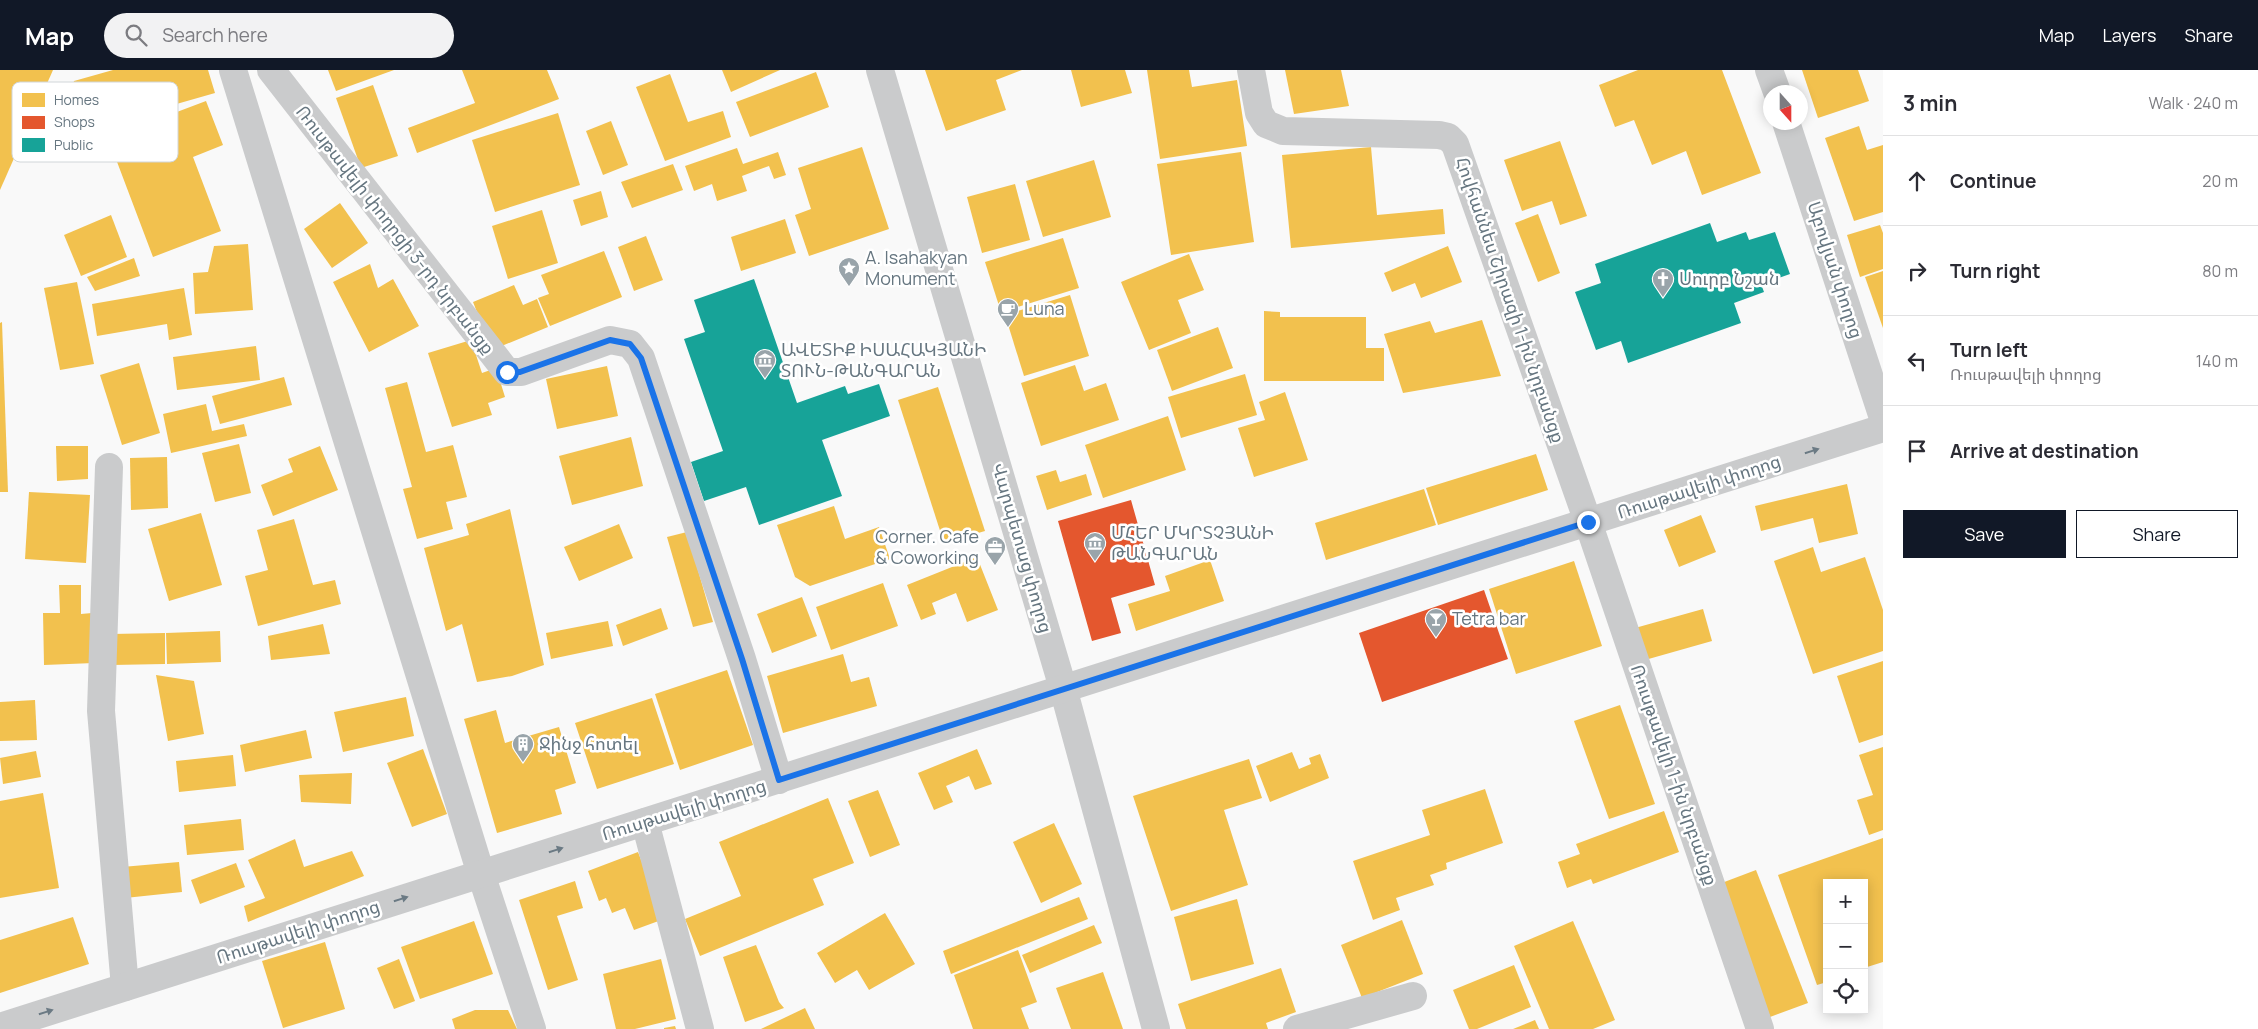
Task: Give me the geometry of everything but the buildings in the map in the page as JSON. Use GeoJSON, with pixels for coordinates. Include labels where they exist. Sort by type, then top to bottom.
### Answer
{"type":"FeatureCollection","features":[{"type":"Feature","properties":{"kind":"street"},"geometry":{"type":"LineString","coordinates":[[233,70],[481,874],[532,1029]]}},
{"type":"Feature","properties":{"kind":"street","name":"Ռուսթավելի փողոցի 3-րդ նրբանցք"},"geometry":{"type":"LineString","coordinates":[[271,70],[507,372],[520,372],[610,340],[630,344],[641,358],[742,659],[779,780]]}},
{"type":"Feature","properties":{"kind":"street","name":"Վարպետաց փողոց"},"geometry":{"type":"LineString","coordinates":[[880,70],[1063,688],[1156,1029]]}},
{"type":"Feature","properties":{"kind":"street","name":"Հովհաննես Շիրազի 1-ին նրբանցք"},"geometry":{"type":"LineString","coordinates":[[1251,70],[1259,113],[1266,124],[1283,131],[1439,135],[1448,137],[1455,144],[1588,522]]}},
{"type":"Feature","properties":{"kind":"street"},"geometry":{"type":"LineString","coordinates":[[1769,70],[1774,85]]}},
{"type":"Feature","properties":{"kind":"street","name":"Աբովյան փողոց"},"geometry":{"type":"LineString","coordinates":[[1789,130],[1883,418]]}},
{"type":"Feature","properties":{"kind":"street","name":"Ռուսթավելի փողոց"},"geometry":{"type":"LineString","coordinates":[[0,1027],[1883,428]]}},
{"type":"Feature","properties":{"kind":"street"},"geometry":{"type":"LineString","coordinates":[[109,467],[101,711],[125,987]]}},
{"type":"Feature","properties":{"kind":"street","name":"Ռուսթավելի 1-ին նրբանցք"},"geometry":{"type":"LineString","coordinates":[[1588,522],[1760,1029]]}},
{"type":"Feature","properties":{"kind":"street"},"geometry":{"type":"LineString","coordinates":[[645,822],[700,1029]]}},
{"type":"Feature","properties":{"kind":"street"},"geometry":{"type":"LineString","coordinates":[[1297,1029],[1413,996]]}},
{"type":"Feature","properties":{"kind":"place","name":"A. Isahakyan Monument"},"geometry":{"type":"Point","coordinates":[849,287]}},
{"type":"Feature","properties":{"kind":"place","name":"Սուրբ Նշան"},"geometry":{"type":"Point","coordinates":[1663,298]}},
{"type":"Feature","properties":{"kind":"place","name":"Luna"},"geometry":{"type":"Point","coordinates":[1008,328]}},
{"type":"Feature","properties":{"kind":"place","name":"ԱՎԵՏԻՔ ԻՍԱՀԱԿՅԱՆԻ ՏՈՒՆ-ԹԱՆԳԱՐԱՆ"},"geometry":{"type":"Point","coordinates":[765,379]}},
{"type":"Feature","properties":{"kind":"place","name":"ՄՀԵՐ ՄԿՐՏՉՅԱՆԻ ԹԱՆԳԱՐԱՆ"},"geometry":{"type":"Point","coordinates":[1095,562]}},
{"type":"Feature","properties":{"kind":"place","name":"Corner. Cafe & Coworking"},"geometry":{"type":"Point","coordinates":[995,566]}},
{"type":"Feature","properties":{"kind":"place","name":"Tetra bar"},"geometry":{"type":"Point","coordinates":[1436,638]}},
{"type":"Feature","properties":{"kind":"place","name":"Ջինջ հոտել"},"geometry":{"type":"Point","coordinates":[523,763]}},
{"type":"Feature","properties":{"kind":"route"},"geometry":{"type":"LineString","coordinates":[[507,372],[520,372],[610,340],[630,344],[641,358],[742,659],[779,780],[1588,522]]}}]}
